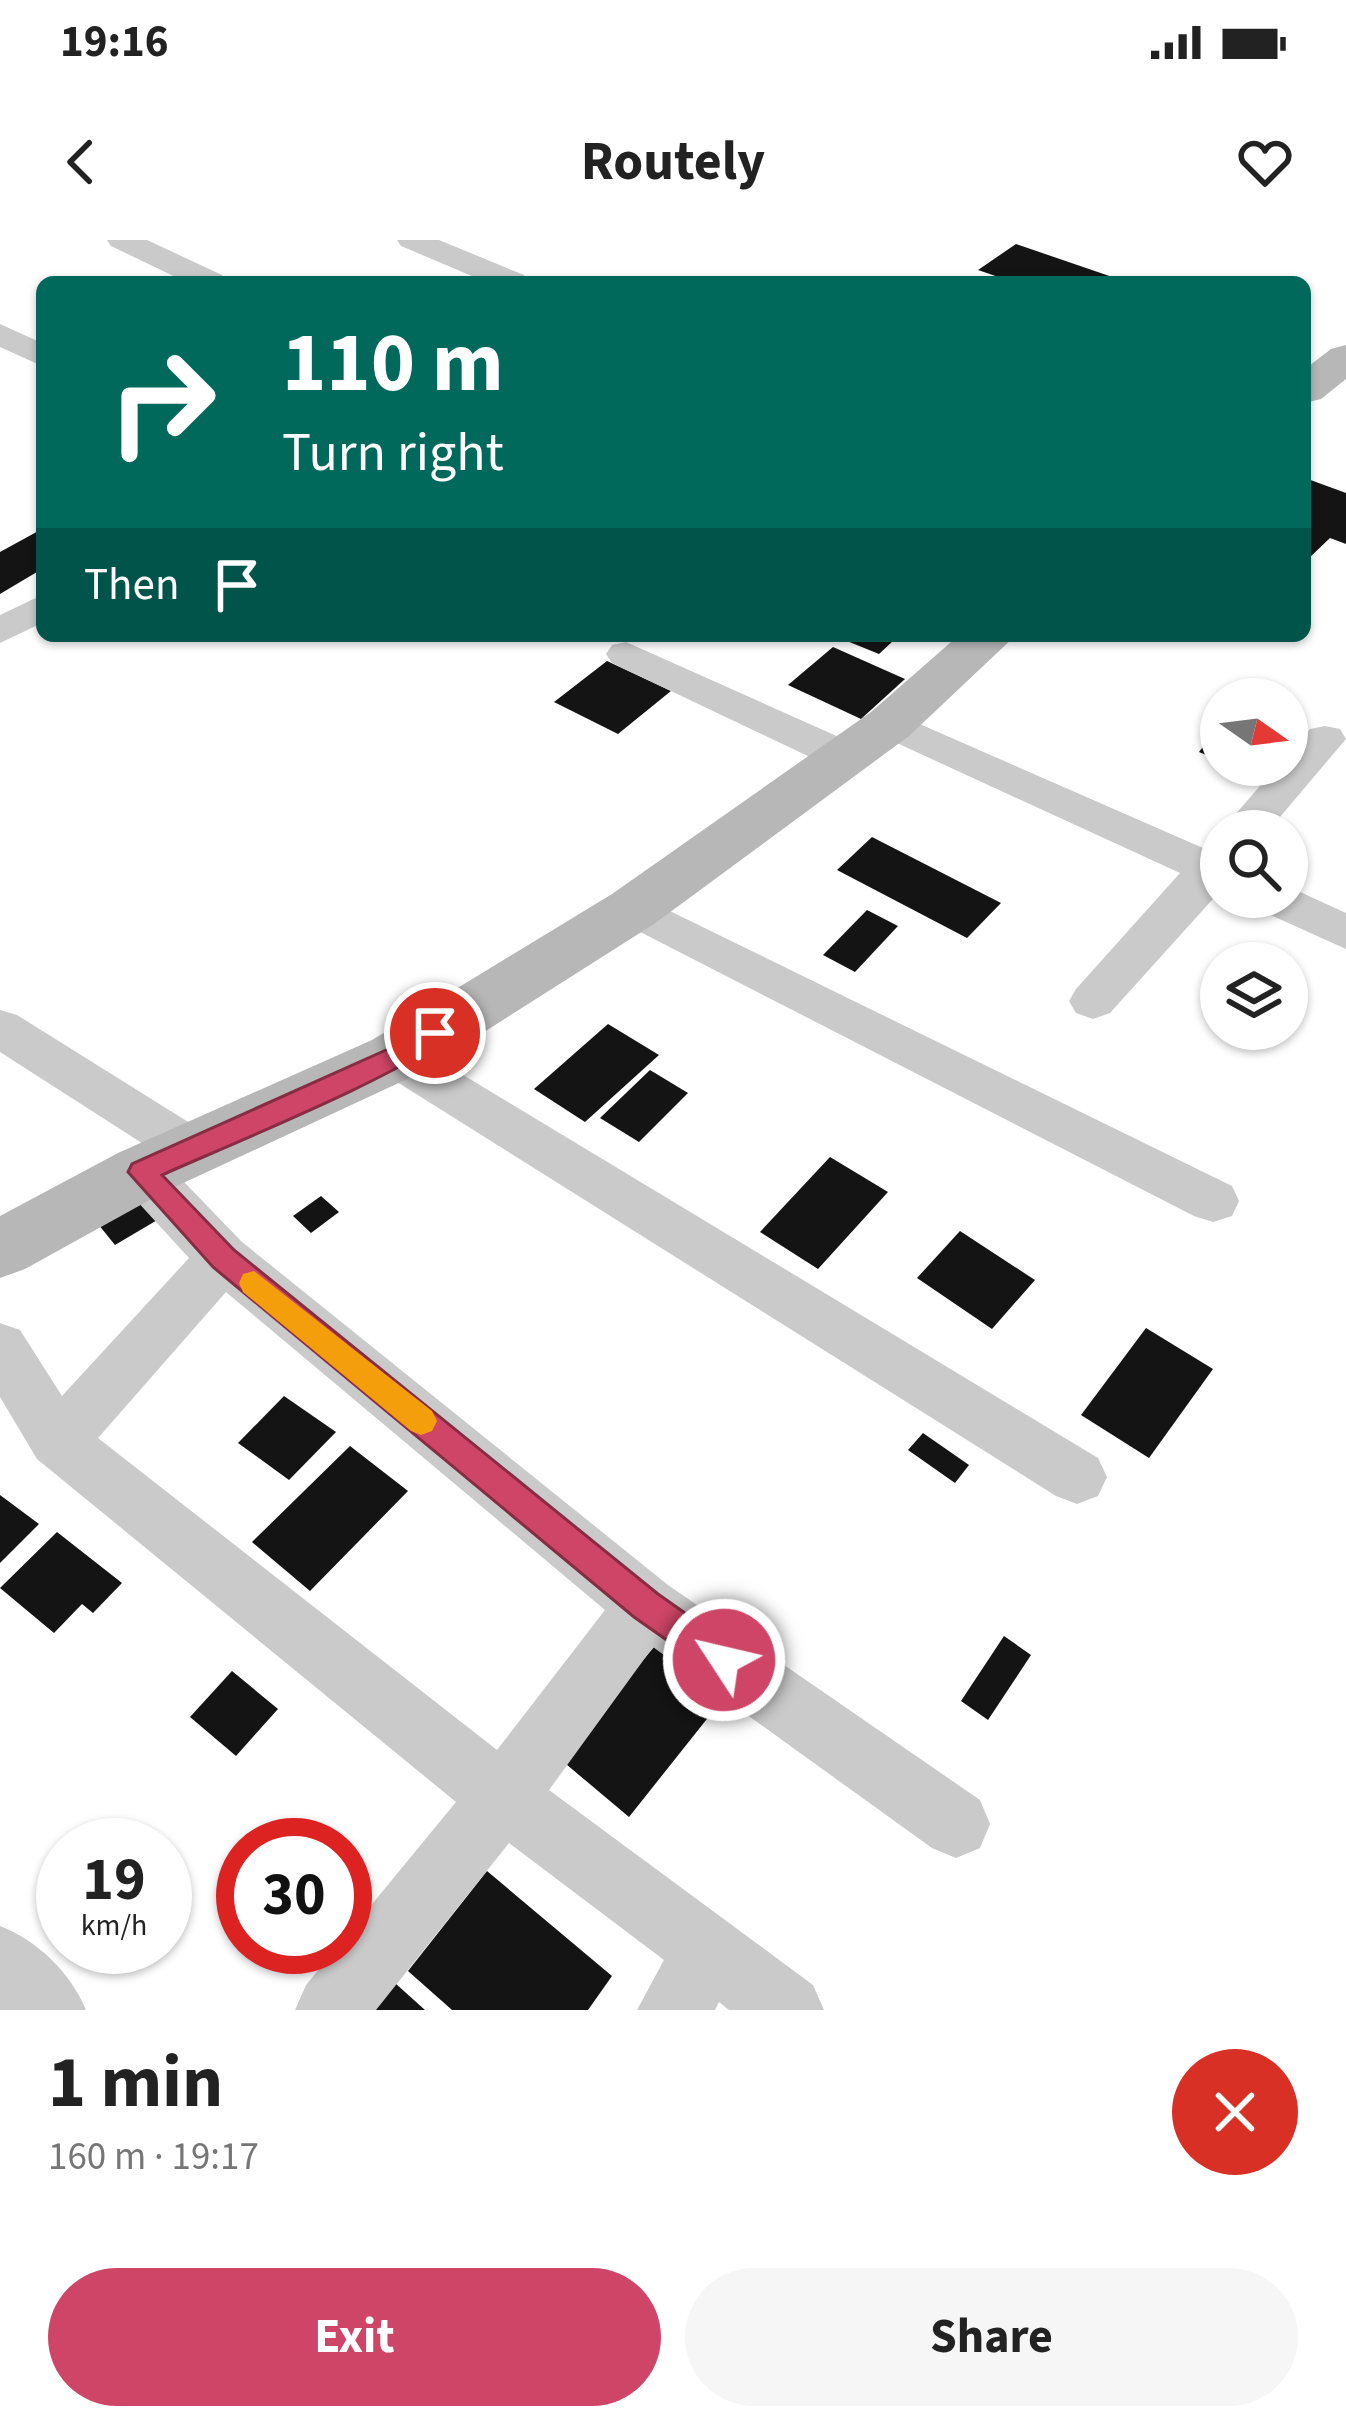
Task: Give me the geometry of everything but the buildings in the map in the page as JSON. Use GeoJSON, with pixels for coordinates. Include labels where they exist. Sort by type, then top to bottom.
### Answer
{"type":"FeatureCollection","features":[{"type":"Feature","properties":{"kind":"main road"},"geometry":{"type":"LineString","coordinates":[[1311,385],[1346,358]]}},
{"type":"Feature","properties":{"kind":"main road"},"geometry":{"type":"LineString","coordinates":[[0,1249],[166,1161],[395,1057],[633,909],[867,740],[982,642]]}},
{"type":"Feature","properties":{"kind":"street"},"geometry":{"type":"LineString","coordinates":[[122,240],[198,276]]}},
{"type":"Feature","properties":{"kind":"street"},"geometry":{"type":"LineString","coordinates":[[412,240],[499,276]]}},
{"type":"Feature","properties":{"kind":"street"},"geometry":{"type":"LineString","coordinates":[[0,334],[36,353]]}},
{"type":"Feature","properties":{"kind":"street"},"geometry":{"type":"LineString","coordinates":[[0,631],[36,610]]}},
{"type":"Feature","properties":{"kind":"street"},"geometry":{"type":"LineString","coordinates":[[626,655],[1200,860]]}},
{"type":"Feature","properties":{"kind":"street"},"geometry":{"type":"LineString","coordinates":[[1262,810],[1325,739]]}},
{"type":"Feature","properties":{"kind":"street"},"geometry":{"type":"LineString","coordinates":[[1093,1001],[1200,885]]}},
{"type":"Feature","properties":{"kind":"street"},"geometry":{"type":"LineString","coordinates":[[633,909],[1213,1201]]}},
{"type":"Feature","properties":{"kind":"street"},"geometry":{"type":"LineString","coordinates":[[1308,914],[1346,932]]}},
{"type":"Feature","properties":{"kind":"street"},"geometry":{"type":"LineString","coordinates":[[0,1028],[166,1161],[224,1258],[646,1606],[956,1824]]}},
{"type":"Feature","properties":{"kind":"street"},"geometry":{"type":"LineString","coordinates":[[395,1057],[1077,1477]]}},
{"type":"Feature","properties":{"kind":"street"},"geometry":{"type":"LineString","coordinates":[[58,1441],[224,1258]]}},
{"type":"Feature","properties":{"kind":"street"},"geometry":{"type":"LineString","coordinates":[[0,1347],[58,1441],[503,1797],[691,1982],[788,2010]]}},
{"type":"Feature","properties":{"kind":"street"},"geometry":{"type":"LineString","coordinates":[[331,2010],[503,1797],[646,1606]]}},
{"type":"Feature","properties":{"kind":"street"},"geometry":{"type":"LineString","coordinates":[[0,1961],[50,2010]]}},
{"type":"Feature","properties":{"kind":"slow traffic"},"geometry":{"type":"LineString","coordinates":[[254,1283],[421,1421]]}},
{"type":"Feature","properties":{"kind":"route"},"geometry":{"type":"LineString","coordinates":[[435,1033],[395,1057],[142,1172],[224,1258],[646,1606],[724,1660]]}}]}
